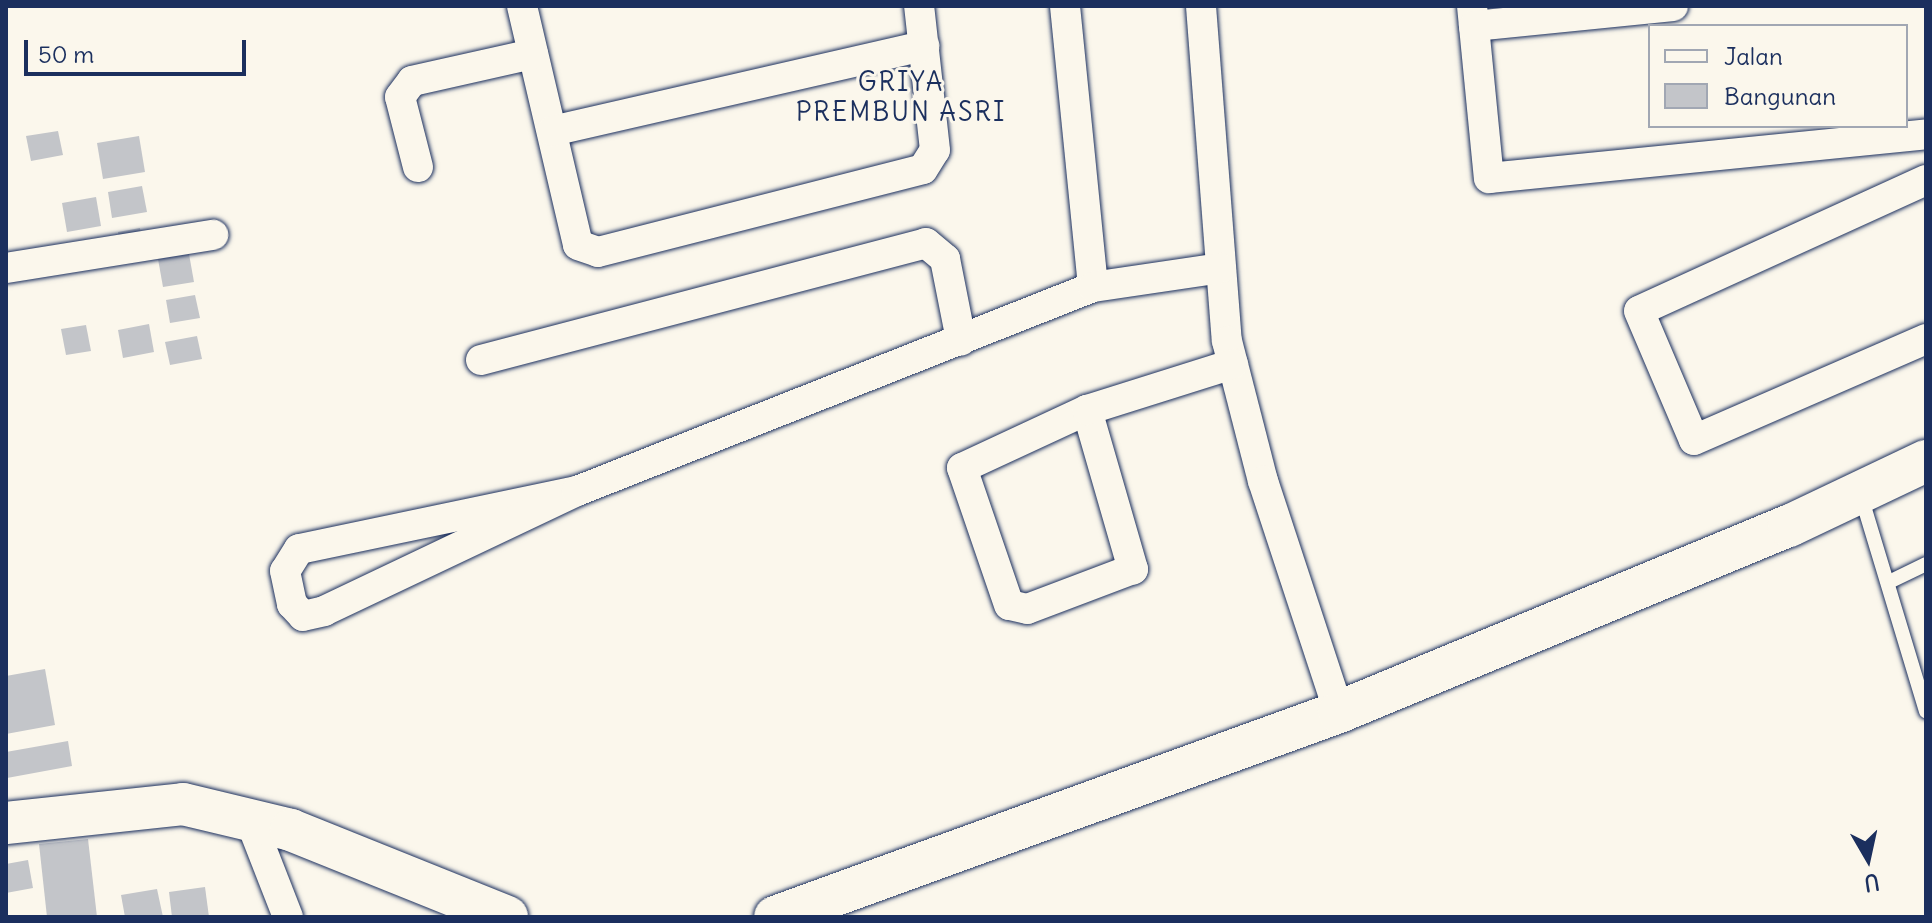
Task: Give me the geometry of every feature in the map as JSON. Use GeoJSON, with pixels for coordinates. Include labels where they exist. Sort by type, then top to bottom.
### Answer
{"type":"FeatureCollection","features":[{"type":"Feature","properties":{"kind":"street"},"geometry":{"type":"LineString","coordinates":[[522,6],[578,245],[598,252],[923,169],[935,150],[919,6]]}},
{"type":"Feature","properties":{"kind":"street"},"geometry":{"type":"LineString","coordinates":[[1065,6],[1093,287]]}},
{"type":"Feature","properties":{"kind":"street"},"geometry":{"type":"LineString","coordinates":[[1201,6],[1221,268],[1233,364],[1339,712]]}},
{"type":"Feature","properties":{"kind":"street"},"geometry":{"type":"LineString","coordinates":[[1673,6],[1473,16],[1489,178],[1926,134]]}},
{"type":"Feature","properties":{"kind":"street"},"geometry":{"type":"LineString","coordinates":[[552,131],[924,46]]}},
{"type":"Feature","properties":{"kind":"street"},"geometry":{"type":"LineString","coordinates":[[418,167],[400,97],[412,81],[533,54]]}},
{"type":"Feature","properties":{"kind":"street"},"geometry":{"type":"LineString","coordinates":[[1926,180],[1639,311],[1694,440],[1926,339]]}},
{"type":"Feature","properties":{"kind":"street"},"geometry":{"type":"LineString","coordinates":[[6,268],[213,235]]}},
{"type":"Feature","properties":{"kind":"street"},"geometry":{"type":"LineString","coordinates":[[481,360],[926,243],[945,259],[961,340]]}},
{"type":"Feature","properties":{"kind":"street"},"geometry":{"type":"LineString","coordinates":[[577,491],[299,549],[285,571],[292,604],[303,616],[324,611],[577,491],[1093,287],[1221,268]]}},
{"type":"Feature","properties":{"kind":"street"},"geometry":{"type":"LineString","coordinates":[[1087,410],[1133,569],[1027,609],[1009,605],[962,468],[1087,410],[1233,364]]}},
{"type":"Feature","properties":{"kind":"street"},"geometry":{"type":"LineString","coordinates":[[775,917],[1339,712],[1926,461]]}},
{"type":"Feature","properties":{"kind":"street"},"geometry":{"type":"LineString","coordinates":[[6,823],[156,802],[249,817],[507,917]]}},
{"type":"Feature","properties":{"kind":"street"},"geometry":{"type":"LineString","coordinates":[[249,817],[288,917]]}},
{"type":"Feature","properties":{"kind":"lane"},"geometry":{"type":"LineString","coordinates":[[1859,492],[1926,711]]}},
{"type":"Feature","properties":{"kind":"lane"},"geometry":{"type":"LineString","coordinates":[[1889,582],[1926,564]]}},
{"type":"Feature","properties":{"kind":"building"},"geometry":{"type":"Polygon","coordinates":[[[58,131],[63,155],[31,161],[26,136],[58,131]]]}},
{"type":"Feature","properties":{"kind":"building"},"geometry":{"type":"Polygon","coordinates":[[[139,136],[145,172],[103,179],[97,143],[139,136]]]}},
{"type":"Feature","properties":{"kind":"building"},"geometry":{"type":"Polygon","coordinates":[[[142,186],[147,212],[112,218],[108,192],[142,186]]]}},
{"type":"Feature","properties":{"kind":"building"},"geometry":{"type":"Polygon","coordinates":[[[96,197],[101,226],[67,232],[62,203],[96,197]]]}},
{"type":"Feature","properties":{"kind":"building"},"geometry":{"type":"Polygon","coordinates":[[[140,228],[142,243],[120,247],[118,232],[140,228]]]}},
{"type":"Feature","properties":{"kind":"building"},"geometry":{"type":"Polygon","coordinates":[[[189,254],[194,282],[163,287],[158,259],[189,254]]]}},
{"type":"Feature","properties":{"kind":"building"},"geometry":{"type":"Polygon","coordinates":[[[195,295],[200,318],[170,323],[166,300],[195,295]]]}},
{"type":"Feature","properties":{"kind":"building"},"geometry":{"type":"Polygon","coordinates":[[[149,324],[154,352],[123,358],[118,330],[149,324]]]}},
{"type":"Feature","properties":{"kind":"building"},"geometry":{"type":"Polygon","coordinates":[[[86,325],[91,351],[66,355],[61,329],[86,325]]]}},
{"type":"Feature","properties":{"kind":"building"},"geometry":{"type":"Polygon","coordinates":[[[197,336],[202,359],[170,365],[165,342],[197,336]]]}},
{"type":"Feature","properties":{"kind":"building"},"geometry":{"type":"Polygon","coordinates":[[[45,669],[55,725],[6,734],[6,676],[45,669]]]}},
{"type":"Feature","properties":{"kind":"building"},"geometry":{"type":"Polygon","coordinates":[[[68,741],[72,766],[7,778],[6,752],[68,741]]]}},
{"type":"Feature","properties":{"kind":"building"},"geometry":{"type":"Polygon","coordinates":[[[88,839],[97,917],[47,917],[39,844],[88,839]]]}},
{"type":"Feature","properties":{"kind":"building"},"geometry":{"type":"Polygon","coordinates":[[[28,860],[33,888],[6,893],[6,864],[28,860]]]}},
{"type":"Feature","properties":{"kind":"building"},"geometry":{"type":"Polygon","coordinates":[[[205,887],[209,917],[172,917],[169,892],[205,887]]]}},
{"type":"Feature","properties":{"kind":"building"},"geometry":{"type":"Polygon","coordinates":[[[157,889],[163,917],[125,917],[121,895],[157,889]]]}},
{"type":"Feature","properties":{"kind":"district","name":"GRIYA PREMBUN ASRI"},"geometry":{"type":"Point","coordinates":[901,97]}}]}
